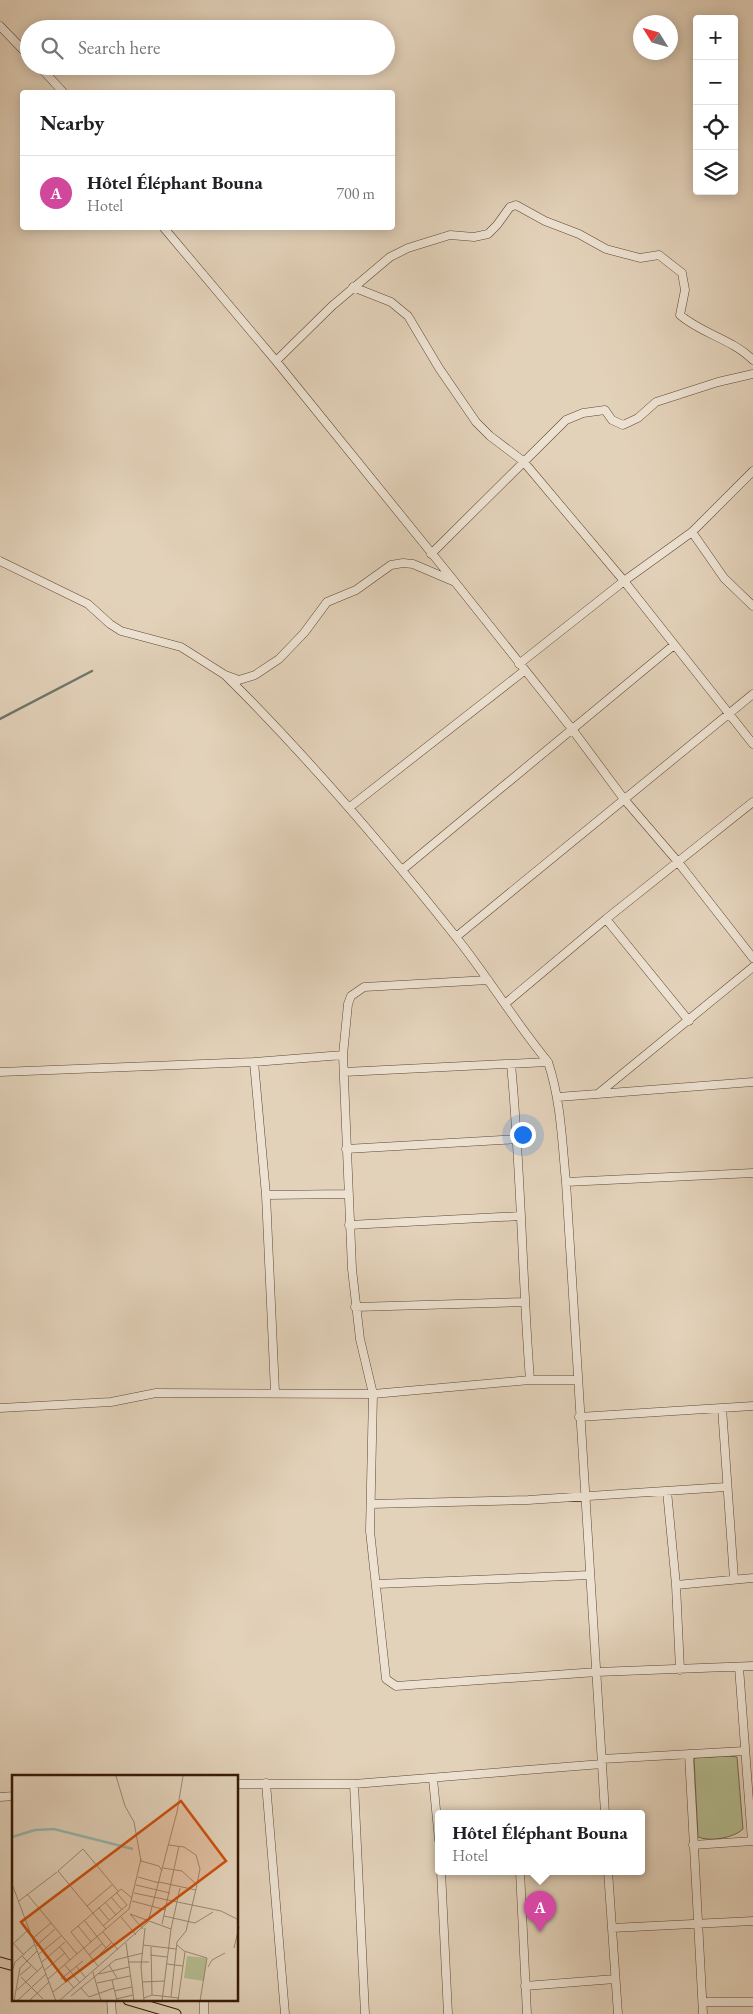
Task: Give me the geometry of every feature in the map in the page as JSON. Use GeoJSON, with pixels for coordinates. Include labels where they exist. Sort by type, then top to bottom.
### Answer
{"type":"FeatureCollection","features":[{"type":"Feature","properties":{"kind":"main road"},"geometry":{"type":"LineString","coordinates":[[135,2002],[176,2014]]}},
{"type":"Feature","properties":{"kind":"street"},"geometry":{"type":"LineString","coordinates":[[0,26],[20,47]]}},
{"type":"Feature","properties":{"kind":"street"},"geometry":{"type":"LineString","coordinates":[[47,75],[61,90]]}},
{"type":"Feature","properties":{"kind":"street"},"geometry":{"type":"LineString","coordinates":[[276,360],[353,287],[390,257],[408,248],[450,235],[474,237],[488,234],[510,207],[518,205],[545,221],[579,234],[606,250],[640,258],[659,255],[682,273],[685,290],[680,315],[698,328],[732,344],[753,360]]}},
{"type":"Feature","properties":{"kind":"street"},"geometry":{"type":"LineString","coordinates":[[166,230],[276,360],[521,668],[572,729],[624,799],[678,862],[753,958]]}},
{"type":"Feature","properties":{"kind":"street"},"geometry":{"type":"LineString","coordinates":[[353,287],[391,302],[408,316],[439,368],[476,422],[490,436],[523,460],[624,581],[753,744]]}},
{"type":"Feature","properties":{"kind":"street"},"geometry":{"type":"LineString","coordinates":[[431,554],[523,460],[560,425],[574,415],[605,410],[612,420],[623,425],[638,418],[656,402],[718,382],[753,374]]}},
{"type":"Feature","properties":{"kind":"street"},"geometry":{"type":"LineString","coordinates":[[350,807],[521,668],[624,581],[692,532],[753,471]]}},
{"type":"Feature","properties":{"kind":"street"},"geometry":{"type":"LineString","coordinates":[[692,532],[724,578],[753,606]]}},
{"type":"Feature","properties":{"kind":"street"},"geometry":{"type":"LineString","coordinates":[[0,561],[88,604],[110,624],[121,631],[181,647],[224,675],[311,762],[350,807],[456,937],[548,1062],[558,1097],[566,1182],[604,1810]]}},
{"type":"Feature","properties":{"kind":"street"},"geometry":{"type":"LineString","coordinates":[[224,675],[245,679],[268,668],[291,647],[327,602],[356,590],[391,565],[413,564],[454,582]]}},
{"type":"Feature","properties":{"kind":"street"},"geometry":{"type":"LineString","coordinates":[[402,870],[674,645]]}},
{"type":"Feature","properties":{"kind":"street"},"geometry":{"type":"LineString","coordinates":[[456,937],[753,694]]}},
{"type":"Feature","properties":{"kind":"street"},"geometry":{"type":"LineString","coordinates":[[506,1003],[606,919],[753,802]]}},
{"type":"Feature","properties":{"kind":"street"},"geometry":{"type":"LineString","coordinates":[[606,919],[689,1021]]}},
{"type":"Feature","properties":{"kind":"street"},"geometry":{"type":"LineString","coordinates":[[599,1093],[753,967]]}},
{"type":"Feature","properties":{"kind":"street"},"geometry":{"type":"LineString","coordinates":[[488,980],[364,987],[351,996],[346,1012],[343,1055],[349,1225],[355,1307],[373,1394],[371,1549],[377,1584],[386,1679],[392,1685],[597,1672],[753,1666]]}},
{"type":"Feature","properties":{"kind":"street"},"geometry":{"type":"LineString","coordinates":[[0,1072],[254,1062],[343,1055]]}},
{"type":"Feature","properties":{"kind":"street"},"geometry":{"type":"LineString","coordinates":[[254,1062],[266,1195],[276,1392]]}},
{"type":"Feature","properties":{"kind":"street"},"geometry":{"type":"LineString","coordinates":[[344,1072],[548,1062]]}},
{"type":"Feature","properties":{"kind":"street"},"geometry":{"type":"LineString","coordinates":[[512,1064],[518,1139],[524,1302],[530,1380]]}},
{"type":"Feature","properties":{"kind":"street"},"geometry":{"type":"LineString","coordinates":[[558,1097],[753,1082]]}},
{"type":"Feature","properties":{"kind":"street"},"geometry":{"type":"LineString","coordinates":[[346,1149],[518,1139]]}},
{"type":"Feature","properties":{"kind":"street"},"geometry":{"type":"LineString","coordinates":[[566,1182],[753,1174]]}},
{"type":"Feature","properties":{"kind":"street"},"geometry":{"type":"LineString","coordinates":[[266,1195],[348,1194]]}},
{"type":"Feature","properties":{"kind":"street"},"geometry":{"type":"LineString","coordinates":[[349,1225],[521,1216]]}},
{"type":"Feature","properties":{"kind":"street"},"geometry":{"type":"LineString","coordinates":[[355,1307],[524,1302]]}},
{"type":"Feature","properties":{"kind":"street"},"geometry":{"type":"LineString","coordinates":[[0,1408],[111,1402],[156,1393],[276,1392],[373,1394],[530,1380],[577,1380]]}},
{"type":"Feature","properties":{"kind":"street"},"geometry":{"type":"LineString","coordinates":[[579,1417],[753,1406]]}},
{"type":"Feature","properties":{"kind":"street"},"geometry":{"type":"LineString","coordinates":[[722,1408],[734,1579]]}},
{"type":"Feature","properties":{"kind":"street"},"geometry":{"type":"LineString","coordinates":[[371,1504],[586,1498],[726,1486]]}},
{"type":"Feature","properties":{"kind":"street"},"geometry":{"type":"LineString","coordinates":[[667,1490],[676,1585],[680,1670]]}},
{"type":"Feature","properties":{"kind":"street"},"geometry":{"type":"LineString","coordinates":[[377,1584],[590,1575]]}},
{"type":"Feature","properties":{"kind":"street"},"geometry":{"type":"LineString","coordinates":[[676,1585],[753,1578]]}},
{"type":"Feature","properties":{"kind":"street"},"geometry":{"type":"LineString","coordinates":[[693,1845],[752,1841],[739,1667]]}},
{"type":"Feature","properties":{"kind":"street"},"geometry":{"type":"LineString","coordinates":[[239,1784],[354,1784],[433,1779],[602,1761],[745,1751]]}},
{"type":"Feature","properties":{"kind":"street"},"geometry":{"type":"LineString","coordinates":[[688,1754],[703,2014]]}},
{"type":"Feature","properties":{"kind":"street"},"geometry":{"type":"LineString","coordinates":[[433,1779],[436,1810]]}},
{"type":"Feature","properties":{"kind":"street"},"geometry":{"type":"LineString","coordinates":[[266,1783],[285,2014]]}},
{"type":"Feature","properties":{"kind":"street"},"geometry":{"type":"LineString","coordinates":[[354,1784],[365,2014]]}},
{"type":"Feature","properties":{"kind":"street"},"geometry":{"type":"LineString","coordinates":[[441,1875],[448,2014]]}},
{"type":"Feature","properties":{"kind":"street"},"geometry":{"type":"LineString","coordinates":[[520,1875],[526,2014]]}},
{"type":"Feature","properties":{"kind":"street"},"geometry":{"type":"LineString","coordinates":[[608,1875],[618,2014]]}},
{"type":"Feature","properties":{"kind":"street"},"geometry":{"type":"LineString","coordinates":[[612,1928],[753,1921]]}},
{"type":"Feature","properties":{"kind":"street"},"geometry":{"type":"LineString","coordinates":[[526,1986],[615,1979]]}},
{"type":"Feature","properties":{"kind":"street"},"geometry":{"type":"LineString","coordinates":[[703,2002],[753,2002]]}},
{"type":"Feature","properties":{"kind":"green space"},"geometry":{"type":"Polygon","coordinates":[[[737,1757],[743,1829],[734,1835],[722,1838],[709,1839],[698,1837],[694,1758],[737,1757]]]}},
{"type":"Feature","properties":{"kind":"waterway"},"geometry":{"type":"LineString","coordinates":[[0,719],[92,671]]}},
{"type":"Feature","properties":{"kind":"place","name":"Hôtel Éléphant Bouna"},"geometry":{"type":"Point","coordinates":[540,1932]}}]}
